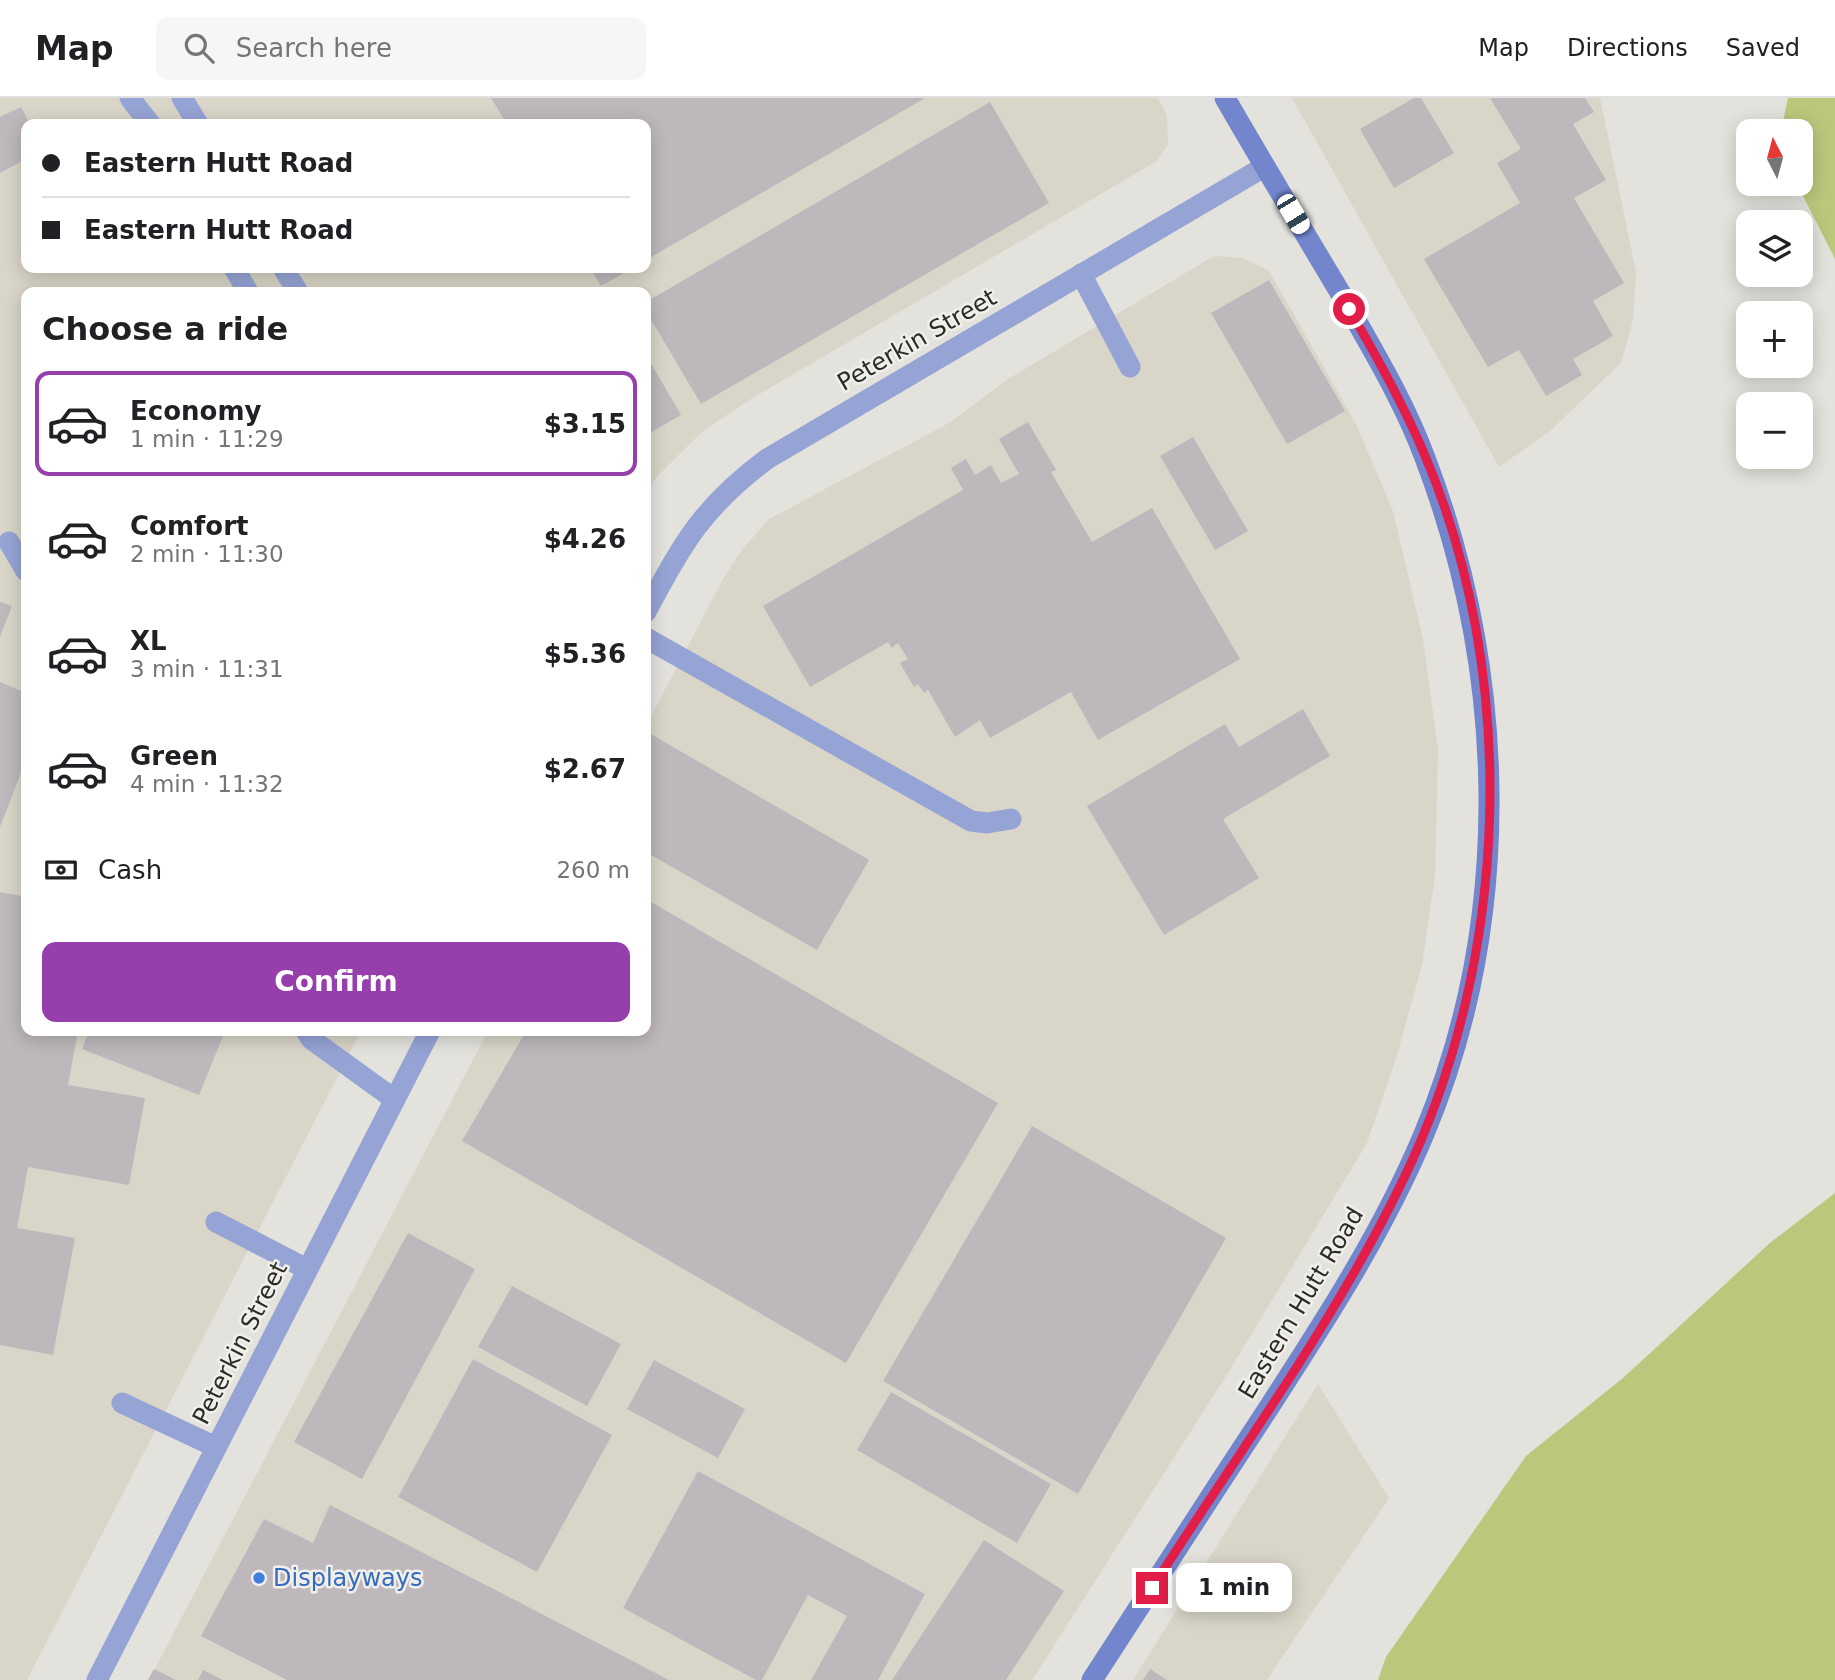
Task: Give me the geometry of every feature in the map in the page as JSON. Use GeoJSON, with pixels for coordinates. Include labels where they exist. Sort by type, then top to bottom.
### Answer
{"type":"FeatureCollection","features":[{"type":"Feature","properties":{"kind":"street"},"geometry":{"type":"LineString","coordinates":[[130,98],[146,119]]}},
{"type":"Feature","properties":{"kind":"street"},"geometry":{"type":"LineString","coordinates":[[182,98],[195,119]]}},
{"type":"Feature","properties":{"kind":"street","name":"Eastern Hutt Road"},"geometry":{"type":"LineString","coordinates":[[1092,1680],[1364,1257],[1405,1177],[1445,1076],[1473,976],[1481,921],[1489,814],[1489,763],[1479,657],[1458,554],[1424,453],[1377,357],[1225,98]]}},
{"type":"Feature","properties":{"kind":"street","name":"Peterkin Street"},"geometry":{"type":"LineString","coordinates":[[651,603],[698,522],[729,488],[767,459],[1264,167]]}},
{"type":"Feature","properties":{"kind":"street"},"geometry":{"type":"LineString","coordinates":[[1080,274],[1130,367]]}},
{"type":"Feature","properties":{"kind":"street"},"geometry":{"type":"LineString","coordinates":[[9,542],[21,562]]}},
{"type":"Feature","properties":{"kind":"street"},"geometry":{"type":"LineString","coordinates":[[651,641],[971,821],[987,823],[1011,820]]}},
{"type":"Feature","properties":{"kind":"street"},"geometry":{"type":"LineString","coordinates":[[309,1036],[394,1098]]}},
{"type":"Feature","properties":{"kind":"street","name":"Peterkin Street"},"geometry":{"type":"LineString","coordinates":[[97,1680],[427,1036]]}},
{"type":"Feature","properties":{"kind":"street"},"geometry":{"type":"LineString","coordinates":[[216,1222],[307,1269]]}},
{"type":"Feature","properties":{"kind":"street"},"geometry":{"type":"LineString","coordinates":[[122,1403],[216,1447]]}},
{"type":"Feature","properties":{"kind":"shaded area"},"geometry":{"type":"Polygon","coordinates":[[[0,98],[1158,98],[1167,115],[1168,144],[1157,161],[751,399],[703,431],[651,485],[651,287],[21,287],[21,1036],[358,1036],[27,1680],[0,1680],[0,98]]]}},
{"type":"Feature","properties":{"kind":"shaded area"},"geometry":{"type":"Polygon","coordinates":[[[1292,98],[1600,98],[1636,272],[1633,320],[1621,363],[1550,431],[1499,467],[1292,98]]]}},
{"type":"Feature","properties":{"kind":"shaded area"},"geometry":{"type":"Polygon","coordinates":[[[1214,256],[1243,258],[1269,271],[1356,424],[1393,511],[1423,639],[1438,749],[1435,876],[1422,965],[1397,1055],[1367,1143],[1228,1373],[1032,1680],[149,1680],[485,1036],[651,1036],[651,716],[723,579],[741,551],[769,519],[949,423],[1008,379],[1214,256]]]}},
{"type":"Feature","properties":{"kind":"shaded area"},"geometry":{"type":"Polygon","coordinates":[[[1318,1384],[1389,1498],[1267,1680],[1133,1680],[1318,1384]]]}},
{"type":"Feature","properties":{"kind":"green space"},"geometry":{"type":"Polygon","coordinates":[[[1788,98],[1835,98],[1835,259],[1813,216],[1813,210],[1810,210],[1803,196],[1813,196],[1813,119],[1784,119],[1788,98]]]}},
{"type":"Feature","properties":{"kind":"green space"},"geometry":{"type":"Polygon","coordinates":[[[1835,1193],[1835,1680],[1378,1680],[1386,1657],[1526,1456],[1623,1378],[1771,1242],[1835,1193]]]}},
{"type":"Feature","properties":{"kind":"building"},"geometry":{"type":"Polygon","coordinates":[[[491,98],[925,98],[651,257],[651,119],[504,119],[491,98]]]}},
{"type":"Feature","properties":{"kind":"building"},"geometry":{"type":"Polygon","coordinates":[[[1414,98],[1421,98],[1454,153],[1394,188],[1360,129],[1414,98]]]}},
{"type":"Feature","properties":{"kind":"building"},"geometry":{"type":"Polygon","coordinates":[[[1490,98],[1585,98],[1594,112],[1573,124],[1606,180],[1574,198],[1624,283],[1593,301],[1613,336],[1573,359],[1582,375],[1546,396],[1519,350],[1488,367],[1424,259],[1520,203],[1497,163],[1521,149],[1490,98]]]}},
{"type":"Feature","properties":{"kind":"building"},"geometry":{"type":"Polygon","coordinates":[[[990,102],[1049,203],[701,404],[651,319],[651,299],[990,102]]]}},
{"type":"Feature","properties":{"kind":"building"},"geometry":{"type":"Polygon","coordinates":[[[21,107],[27,119],[21,119],[21,162],[0,173],[0,117],[21,107]]]}},
{"type":"Feature","properties":{"kind":"building"},"geometry":{"type":"Polygon","coordinates":[[[593,273],[624,273],[601,286],[593,273]]]}},
{"type":"Feature","properties":{"kind":"building"},"geometry":{"type":"Polygon","coordinates":[[[1269,280],[1345,411],[1287,444],[1211,313],[1269,280]]]}},
{"type":"Feature","properties":{"kind":"building"},"geometry":{"type":"Polygon","coordinates":[[[651,364],[681,415],[651,432],[651,364]]]}},
{"type":"Feature","properties":{"kind":"building"},"geometry":{"type":"Polygon","coordinates":[[[1028,422],[1056,470],[1051,472],[1092,542],[1152,508],[1240,659],[1098,740],[1071,692],[990,738],[980,720],[955,737],[928,690],[924,693],[918,684],[914,687],[900,663],[908,659],[898,643],[892,648],[888,642],[810,687],[763,606],[963,490],[951,468],[966,459],[975,475],[991,465],[1001,483],[1019,474],[999,439],[1028,422]]]}},
{"type":"Feature","properties":{"kind":"building"},"geometry":{"type":"Polygon","coordinates":[[[1193,437],[1248,531],[1215,550],[1160,456],[1193,437]]]}},
{"type":"Feature","properties":{"kind":"building"},"geometry":{"type":"Polygon","coordinates":[[[0,602],[12,606],[0,637],[0,602]]]}},
{"type":"Feature","properties":{"kind":"building"},"geometry":{"type":"Polygon","coordinates":[[[0,682],[21,691],[21,773],[0,827],[0,682]]]}},
{"type":"Feature","properties":{"kind":"building"},"geometry":{"type":"Polygon","coordinates":[[[1303,709],[1330,756],[1223,819],[1259,878],[1164,935],[1087,806],[1225,724],[1239,747],[1303,709]]]}},
{"type":"Feature","properties":{"kind":"building"},"geometry":{"type":"Polygon","coordinates":[[[651,734],[869,860],[817,950],[651,855],[651,734]]]}},
{"type":"Feature","properties":{"kind":"building"},"geometry":{"type":"Polygon","coordinates":[[[0,892],[21,896],[21,1036],[77,1036],[68,1085],[145,1098],[129,1185],[28,1167],[17,1228],[75,1238],[53,1355],[0,1345],[0,892]]]}},
{"type":"Feature","properties":{"kind":"building"},"geometry":{"type":"Polygon","coordinates":[[[651,902],[998,1103],[846,1363],[462,1141],[523,1036],[651,1036],[651,902]]]}},
{"type":"Feature","properties":{"kind":"building"},"geometry":{"type":"Polygon","coordinates":[[[87,1036],[223,1036],[199,1095],[82,1049],[87,1036]]]}},
{"type":"Feature","properties":{"kind":"building"},"geometry":{"type":"Polygon","coordinates":[[[1032,1126],[1226,1238],[1078,1494],[883,1381],[1032,1126]]]}},
{"type":"Feature","properties":{"kind":"building"},"geometry":{"type":"Polygon","coordinates":[[[408,1233],[475,1269],[362,1479],[294,1442],[408,1233]]]}},
{"type":"Feature","properties":{"kind":"building"},"geometry":{"type":"Polygon","coordinates":[[[512,1286],[621,1344],[587,1406],[478,1347],[512,1286]]]}},
{"type":"Feature","properties":{"kind":"building"},"geometry":{"type":"Polygon","coordinates":[[[473,1359],[612,1435],[537,1572],[398,1497],[473,1359]]]}},
{"type":"Feature","properties":{"kind":"building"},"geometry":{"type":"Polygon","coordinates":[[[654,1360],[745,1409],[718,1458],[627,1409],[654,1360]]]}},
{"type":"Feature","properties":{"kind":"building"},"geometry":{"type":"Polygon","coordinates":[[[891,1392],[1051,1484],[1017,1543],[857,1450],[891,1392]]]}},
{"type":"Feature","properties":{"kind":"building"},"geometry":{"type":"Polygon","coordinates":[[[698,1471],[925,1594],[878,1680],[811,1680],[847,1616],[808,1595],[762,1680],[756,1680],[623,1608],[698,1471]]]}},
{"type":"Feature","properties":{"kind":"building"},"geometry":{"type":"Polygon","coordinates":[[[330,1505],[669,1680],[287,1680],[201,1636],[264,1519],[313,1543],[330,1505]]]}},
{"type":"Feature","properties":{"kind":"building"},"geometry":{"type":"Polygon","coordinates":[[[984,1540],[1064,1591],[1006,1680],[892,1680],[984,1540]]]}},
{"type":"Feature","properties":{"kind":"building"},"geometry":{"type":"Polygon","coordinates":[[[154,1669],[176,1680],[148,1680],[154,1669]]]}},
{"type":"Feature","properties":{"kind":"building"},"geometry":{"type":"Polygon","coordinates":[[[1150,1669],[1167,1680],[1143,1680],[1150,1669]]]}},
{"type":"Feature","properties":{"kind":"building"},"geometry":{"type":"Polygon","coordinates":[[[203,1670],[223,1680],[198,1680],[203,1670]]]}},
{"type":"Feature","properties":{"kind":"place","name":"Displayways"},"geometry":{"type":"Point","coordinates":[259,1578]}},
{"type":"Feature","properties":{"kind":"route"},"geometry":{"type":"LineString","coordinates":[[1152,1588],[1358,1269],[1426,1130],[1445,1076],[1473,976],[1481,921],[1489,814],[1486,709],[1479,657],[1458,554],[1424,453],[1377,357],[1349,309]]}}]}
